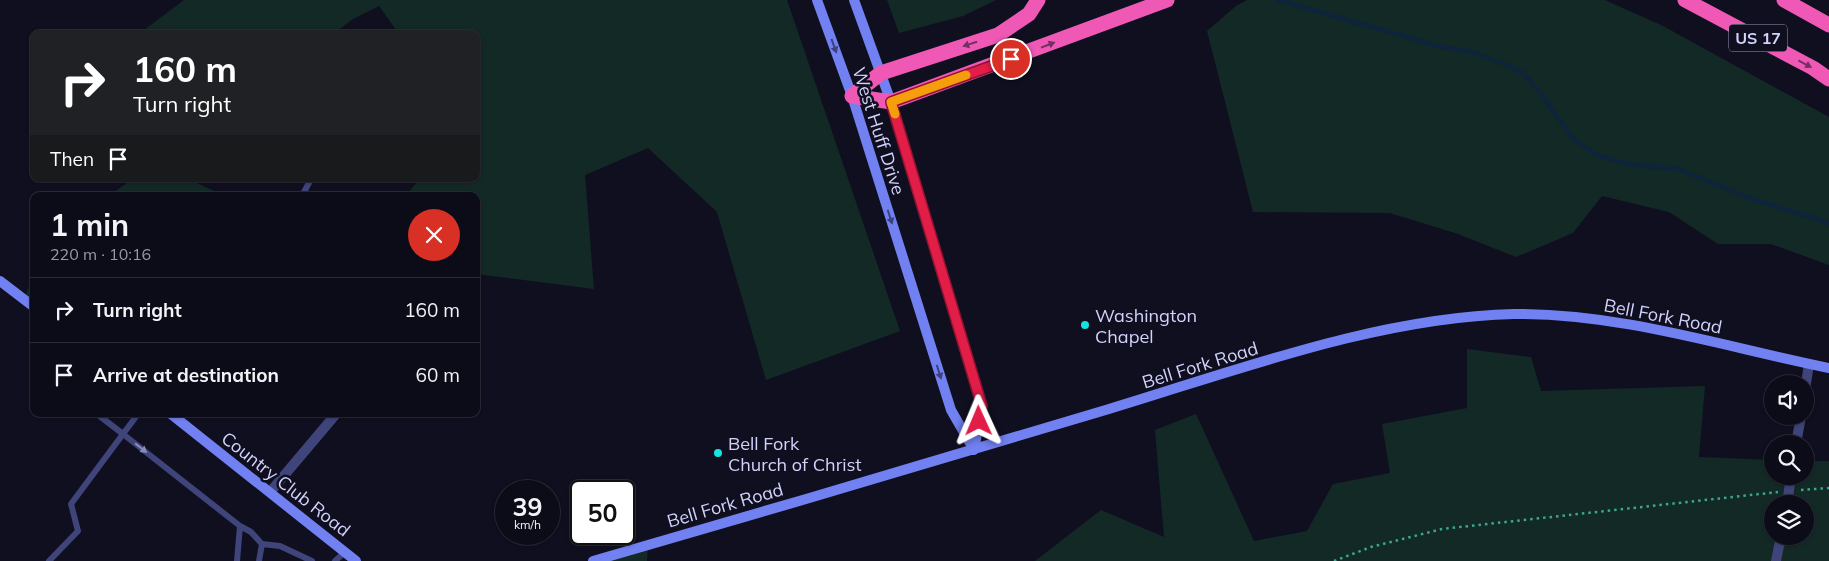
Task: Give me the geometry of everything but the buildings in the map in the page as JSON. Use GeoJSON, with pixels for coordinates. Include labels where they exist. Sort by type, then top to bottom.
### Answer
{"type":"FeatureCollection","features":[{"type":"Feature","properties":{"kind":"highway"},"geometry":{"type":"LineString","coordinates":[[852,96],[882,73],[998,35],[1029,14],[1038,0]]}},
{"type":"Feature","properties":{"kind":"highway"},"geometry":{"type":"LineString","coordinates":[[852,96],[891,102],[1168,0]]}},
{"type":"Feature","properties":{"kind":"highway","name":"US 17"},"geometry":{"type":"LineString","coordinates":[[1685,0],[1813,68],[1829,79]]}},
{"type":"Feature","properties":{"kind":"highway","name":"US 17"},"geometry":{"type":"LineString","coordinates":[[1784,0],[1829,25]]}},
{"type":"Feature","properties":{"kind":"main road","name":"West Huff Drive"},"geometry":{"type":"LineString","coordinates":[[818,0],[852,96],[951,410],[974,450]]}},
{"type":"Feature","properties":{"kind":"main road","name":"West Huff Drive"},"geometry":{"type":"LineString","coordinates":[[854,0],[882,73],[982,406],[974,450]]}},
{"type":"Feature","properties":{"kind":"main road"},"geometry":{"type":"LineString","coordinates":[[0,281],[30,304]]}},
{"type":"Feature","properties":{"kind":"main road","name":"Bell Fork Road"},"geometry":{"type":"LineString","coordinates":[[593,561],[974,450],[1297,352],[1401,325],[1514,314],[1615,320],[1829,368]]}},
{"type":"Feature","properties":{"kind":"main road","name":"Country Club Road"},"geometry":{"type":"LineString","coordinates":[[182,418],[356,561]]}},
{"type":"Feature","properties":{"kind":"street"},"geometry":{"type":"LineString","coordinates":[[1807,375],[1809,364]]}},
{"type":"Feature","properties":{"kind":"street"},"geometry":{"type":"LineString","coordinates":[[271,491],[333,417]]}},
{"type":"Feature","properties":{"kind":"street"},"geometry":{"type":"LineString","coordinates":[[1788,495],[1790,485]]}},
{"type":"Feature","properties":{"kind":"street"},"geometry":{"type":"LineString","coordinates":[[1776,561],[1779,545]]}},
{"type":"Feature","properties":{"kind":"lane"},"geometry":{"type":"LineString","coordinates":[[101,417],[250,532],[262,544],[280,546],[312,561]]}},
{"type":"Feature","properties":{"kind":"lane"},"geometry":{"type":"LineString","coordinates":[[49,561],[78,531],[71,504],[136,417]]}},
{"type":"Feature","properties":{"kind":"lane"},"geometry":{"type":"LineString","coordinates":[[237,561],[240,526]]}},
{"type":"Feature","properties":{"kind":"lane"},"geometry":{"type":"LineString","coordinates":[[259,561],[262,544]]}},
{"type":"Feature","properties":{"kind":"lane"},"geometry":{"type":"LineString","coordinates":[[335,561],[345,552]]}},
{"type":"Feature","properties":{"kind":"path"},"geometry":{"type":"LineString","coordinates":[[1334,561],[1371,547],[1442,529],[1789,490],[1829,488]]}},
{"type":"Feature","properties":{"kind":"green space"},"geometry":{"type":"Polygon","coordinates":[[[184,0],[787,0],[900,331],[766,380],[717,212],[648,148],[585,175],[594,289],[480,275],[480,192],[409,192],[417,182],[480,182],[480,30],[396,30],[379,6],[353,19],[338,30],[144,30],[184,0]]]}},
{"type":"Feature","properties":{"kind":"green space"},"geometry":{"type":"Polygon","coordinates":[[[887,0],[996,0],[963,16],[899,33],[887,0]]]}},
{"type":"Feature","properties":{"kind":"green space"},"geometry":{"type":"Polygon","coordinates":[[[1247,0],[1605,0],[1663,26],[1829,117],[1829,265],[1771,244],[1718,244],[1669,212],[1602,196],[1573,233],[1516,257],[1458,234],[1390,213],[1253,212],[1207,31],[1236,6],[1247,0]]]}},
{"type":"Feature","properties":{"kind":"green space"},"geometry":{"type":"Polygon","coordinates":[[[129,182],[195,182],[216,192],[114,192],[129,182]]]}},
{"type":"Feature","properties":{"kind":"green space"},"geometry":{"type":"Polygon","coordinates":[[[30,283],[30,304],[24,299],[30,283]]]}},
{"type":"Feature","properties":{"kind":"green space"},"geometry":{"type":"Polygon","coordinates":[[[1467,349],[1531,357],[1541,391],[1705,386],[1699,457],[1764,460],[1764,485],[1814,485],[1814,461],[1829,461],[1829,561],[1035,561],[1101,510],[1164,537],[1155,430],[1196,414],[1254,541],[1307,531],[1333,484],[1390,473],[1382,424],[1467,408],[1467,349]]]}},
{"type":"Feature","properties":{"kind":"green space"},"geometry":{"type":"Polygon","coordinates":[[[648,545],[647,561],[602,561],[648,545]]]}},
{"type":"Feature","properties":{"kind":"waterway"},"geometry":{"type":"LineString","coordinates":[[1278,0],[1438,46],[1472,52],[1505,64],[1523,73],[1543,96],[1573,139],[1597,155],[1627,164],[1679,169],[1752,199],[1829,223]]}},
{"type":"Feature","properties":{"kind":"slow traffic"},"geometry":{"type":"LineString","coordinates":[[895,114],[891,102],[966,75]]}},
{"type":"Feature","properties":{"kind":"place","name":"Washington Chapel"},"geometry":{"type":"Point","coordinates":[1085,325]}},
{"type":"Feature","properties":{"kind":"place","name":"Bell Fork Church of Christ"},"geometry":{"type":"Point","coordinates":[718,453]}},
{"type":"Feature","properties":{"kind":"route"},"geometry":{"type":"LineString","coordinates":[[979,421],[982,406],[891,102],[1011,59]]}}]}
